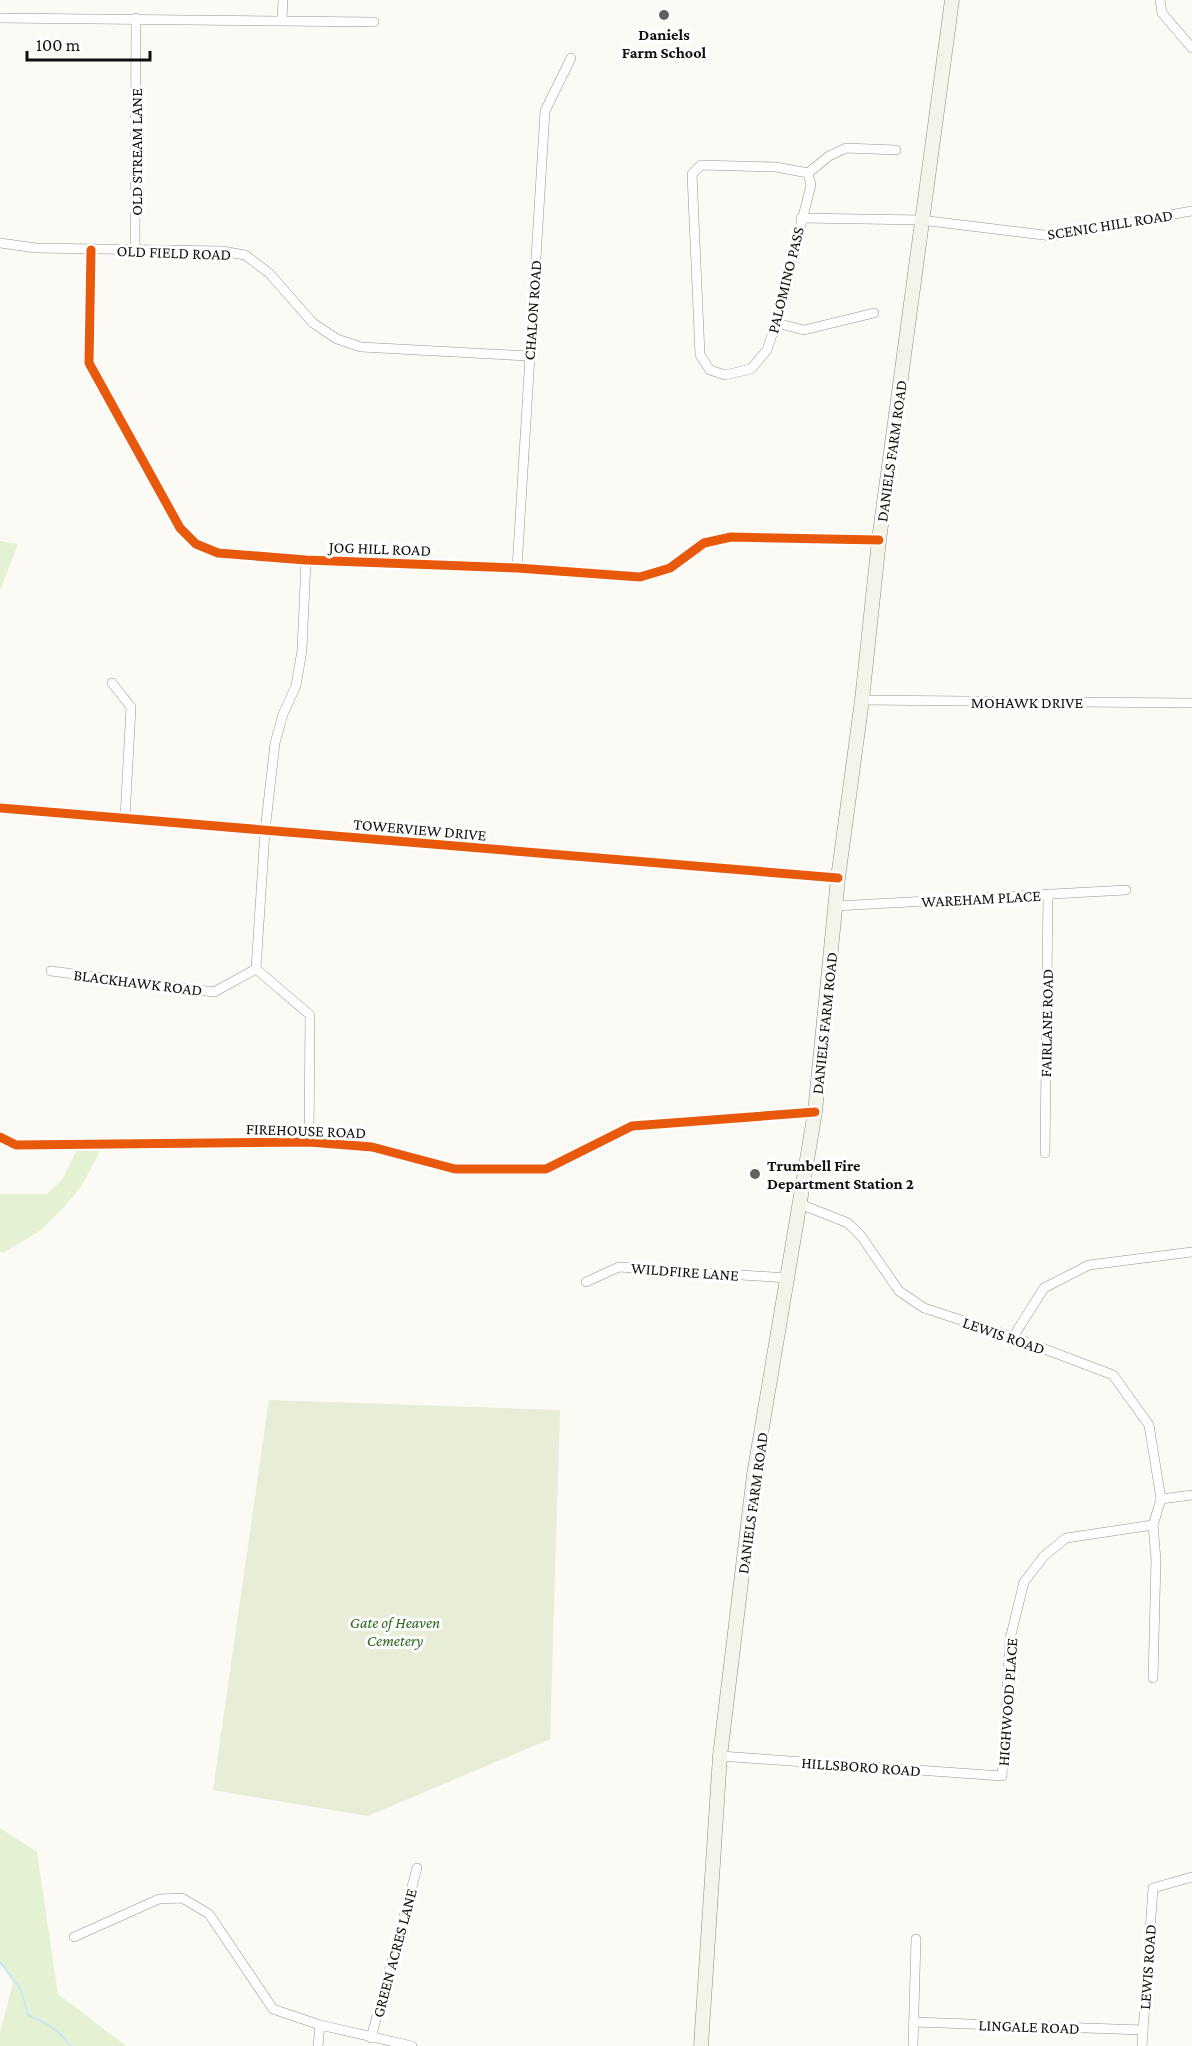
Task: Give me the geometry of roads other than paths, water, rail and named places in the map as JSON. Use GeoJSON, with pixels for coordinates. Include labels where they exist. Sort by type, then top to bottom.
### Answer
{"type":"FeatureCollection","features":[{"type":"Feature","properties":{"kind":"main road","name":"DANIELS FARM ROAD"},"geometry":{"type":"LineString","coordinates":[[701,2046],[720,1756],[754,1475],[814,1112],[838,878],[862,700],[879,540],[952,0]]}},
{"type":"Feature","properties":{"kind":"street"},"geometry":{"type":"LineString","coordinates":[[282,20],[283,0]]}},
{"type":"Feature","properties":{"kind":"street"},"geometry":{"type":"LineString","coordinates":[[1160,0],[1162,13],[1192,48]]}},
{"type":"Feature","properties":{"kind":"street"},"geometry":{"type":"LineString","coordinates":[[0,18],[374,22]]}},
{"type":"Feature","properties":{"kind":"street","name":"OLD STREAM LANE"},"geometry":{"type":"LineString","coordinates":[[135,250],[136,18]]}},
{"type":"Feature","properties":{"kind":"street","name":"CHALON ROAD"},"geometry":{"type":"LineString","coordinates":[[517,568],[545,111],[571,58]]}},
{"type":"Feature","properties":{"kind":"street"},"geometry":{"type":"LineString","coordinates":[[808,173],[829,156],[846,148],[896,150]]}},
{"type":"Feature","properties":{"kind":"street","name":"PALOMINO PASS"},"geometry":{"type":"LineString","coordinates":[[701,165],[776,168],[808,173],[811,184],[801,218],[776,323],[767,350],[751,369],[725,375],[710,370],[700,355],[692,174],[701,165]]}},
{"type":"Feature","properties":{"kind":"street","name":"SCENIC HILL ROAD"},"geometry":{"type":"LineString","coordinates":[[801,218],[921,220],[1052,236],[1192,211]]}},
{"type":"Feature","properties":{"kind":"street","name":"OLD FIELD ROAD"},"geometry":{"type":"LineString","coordinates":[[0,243],[36,248],[222,251],[245,255],[269,273],[313,323],[337,339],[361,347],[529,356]]}},
{"type":"Feature","properties":{"kind":"street","name":"JOG HILL ROAD"},"geometry":{"type":"LineString","coordinates":[[91,250],[89,363],[180,528],[196,544],[218,553],[306,560],[517,568],[640,577],[670,568],[704,543],[731,537],[879,540]]}},
{"type":"Feature","properties":{"kind":"street"},"geometry":{"type":"LineString","coordinates":[[776,323],[804,330],[874,313]]}},
{"type":"Feature","properties":{"kind":"street"},"geometry":{"type":"LineString","coordinates":[[306,560],[302,650],[296,686],[283,714],[275,743],[265,831],[255,969],[310,1015],[309,1142]]}},
{"type":"Feature","properties":{"kind":"street"},"geometry":{"type":"LineString","coordinates":[[112,683],[131,707],[125,818]]}},
{"type":"Feature","properties":{"kind":"street","name":"MOHAWK DRIVE"},"geometry":{"type":"LineString","coordinates":[[862,700],[1192,703]]}},
{"type":"Feature","properties":{"kind":"street","name":"TOWERVIEW DRIVE"},"geometry":{"type":"LineString","coordinates":[[0,807],[838,878]]}},
{"type":"Feature","properties":{"kind":"street","name":"WAREHAM PLACE"},"geometry":{"type":"LineString","coordinates":[[836,906],[1126,890]]}},
{"type":"Feature","properties":{"kind":"street","name":"FAIRLANE ROAD"},"geometry":{"type":"LineString","coordinates":[[1045,1153],[1048,894]]}},
{"type":"Feature","properties":{"kind":"street","name":"BLACKHAWK ROAD"},"geometry":{"type":"LineString","coordinates":[[51,970],[214,992],[255,969]]}},
{"type":"Feature","properties":{"kind":"street","name":"FIREHOUSE ROAD"},"geometry":{"type":"LineString","coordinates":[[0,1137],[16,1145],[309,1142],[372,1147],[455,1169],[546,1169],[632,1126],[814,1112]]}},
{"type":"Feature","properties":{"kind":"street","name":"LEWIS ROAD"},"geometry":{"type":"LineString","coordinates":[[800,1204],[848,1223],[861,1236],[899,1291],[911,1301],[924,1308],[1013,1337],[1113,1375],[1149,1425],[1161,1499]]}},
{"type":"Feature","properties":{"kind":"street"},"geometry":{"type":"LineString","coordinates":[[1013,1337],[1044,1288],[1089,1265],[1192,1252]]}},
{"type":"Feature","properties":{"kind":"street","name":"WILDFIRE LANE"},"geometry":{"type":"LineString","coordinates":[[586,1282],[619,1267],[787,1278]]}},
{"type":"Feature","properties":{"kind":"street"},"geometry":{"type":"LineString","coordinates":[[1153,1678],[1156,1560],[1153,1525],[1161,1499],[1192,1495]]}},
{"type":"Feature","properties":{"kind":"street","name":"HIGHWOOD PLACE"},"geometry":{"type":"LineString","coordinates":[[1002,1776],[1010,1639],[1024,1582],[1044,1556],[1066,1539],[1153,1525]]}},
{"type":"Feature","properties":{"kind":"street","name":"HILLSBORO ROAD"},"geometry":{"type":"LineString","coordinates":[[720,1756],[1002,1776]]}},
{"type":"Feature","properties":{"kind":"street","name":"GREEN ACRES LANE"},"geometry":{"type":"LineString","coordinates":[[371,2038],[417,1868]]}},
{"type":"Feature","properties":{"kind":"street","name":"LEWIS ROAD"},"geometry":{"type":"LineString","coordinates":[[1142,2046],[1153,1888],[1192,1877]]}},
{"type":"Feature","properties":{"kind":"street"},"geometry":{"type":"LineString","coordinates":[[74,1937],[159,1899],[182,1898],[209,1914],[273,2009],[320,2025],[412,2046]]}},
{"type":"Feature","properties":{"kind":"street"},"geometry":{"type":"LineString","coordinates":[[913,2046],[916,1939]]}},
{"type":"Feature","properties":{"kind":"street","name":"LINGALE ROAD"},"geometry":{"type":"LineString","coordinates":[[914,2022],[1143,2030]]}},
{"type":"Feature","properties":{"kind":"street"},"geometry":{"type":"LineString","coordinates":[[318,2046],[320,2025]]}},
{"type":"Feature","properties":{"kind":"waterway"},"geometry":{"type":"LineString","coordinates":[[0,1962],[20,1988],[28,2015],[52,2027],[71,2046]]}},
{"type":"Feature","properties":{"kind":"place","name":"Daniels Farm School"},"geometry":{"type":"Point","coordinates":[664,15]}},
{"type":"Feature","properties":{"kind":"place","name":"Trumbell Fire Department Station 2"},"geometry":{"type":"Point","coordinates":[755,1174]}},
{"type":"Feature","properties":{"kind":"park label","name":"Gate of Heaven Cemetery"},"geometry":{"type":"Point","coordinates":[395,1631]}}]}
